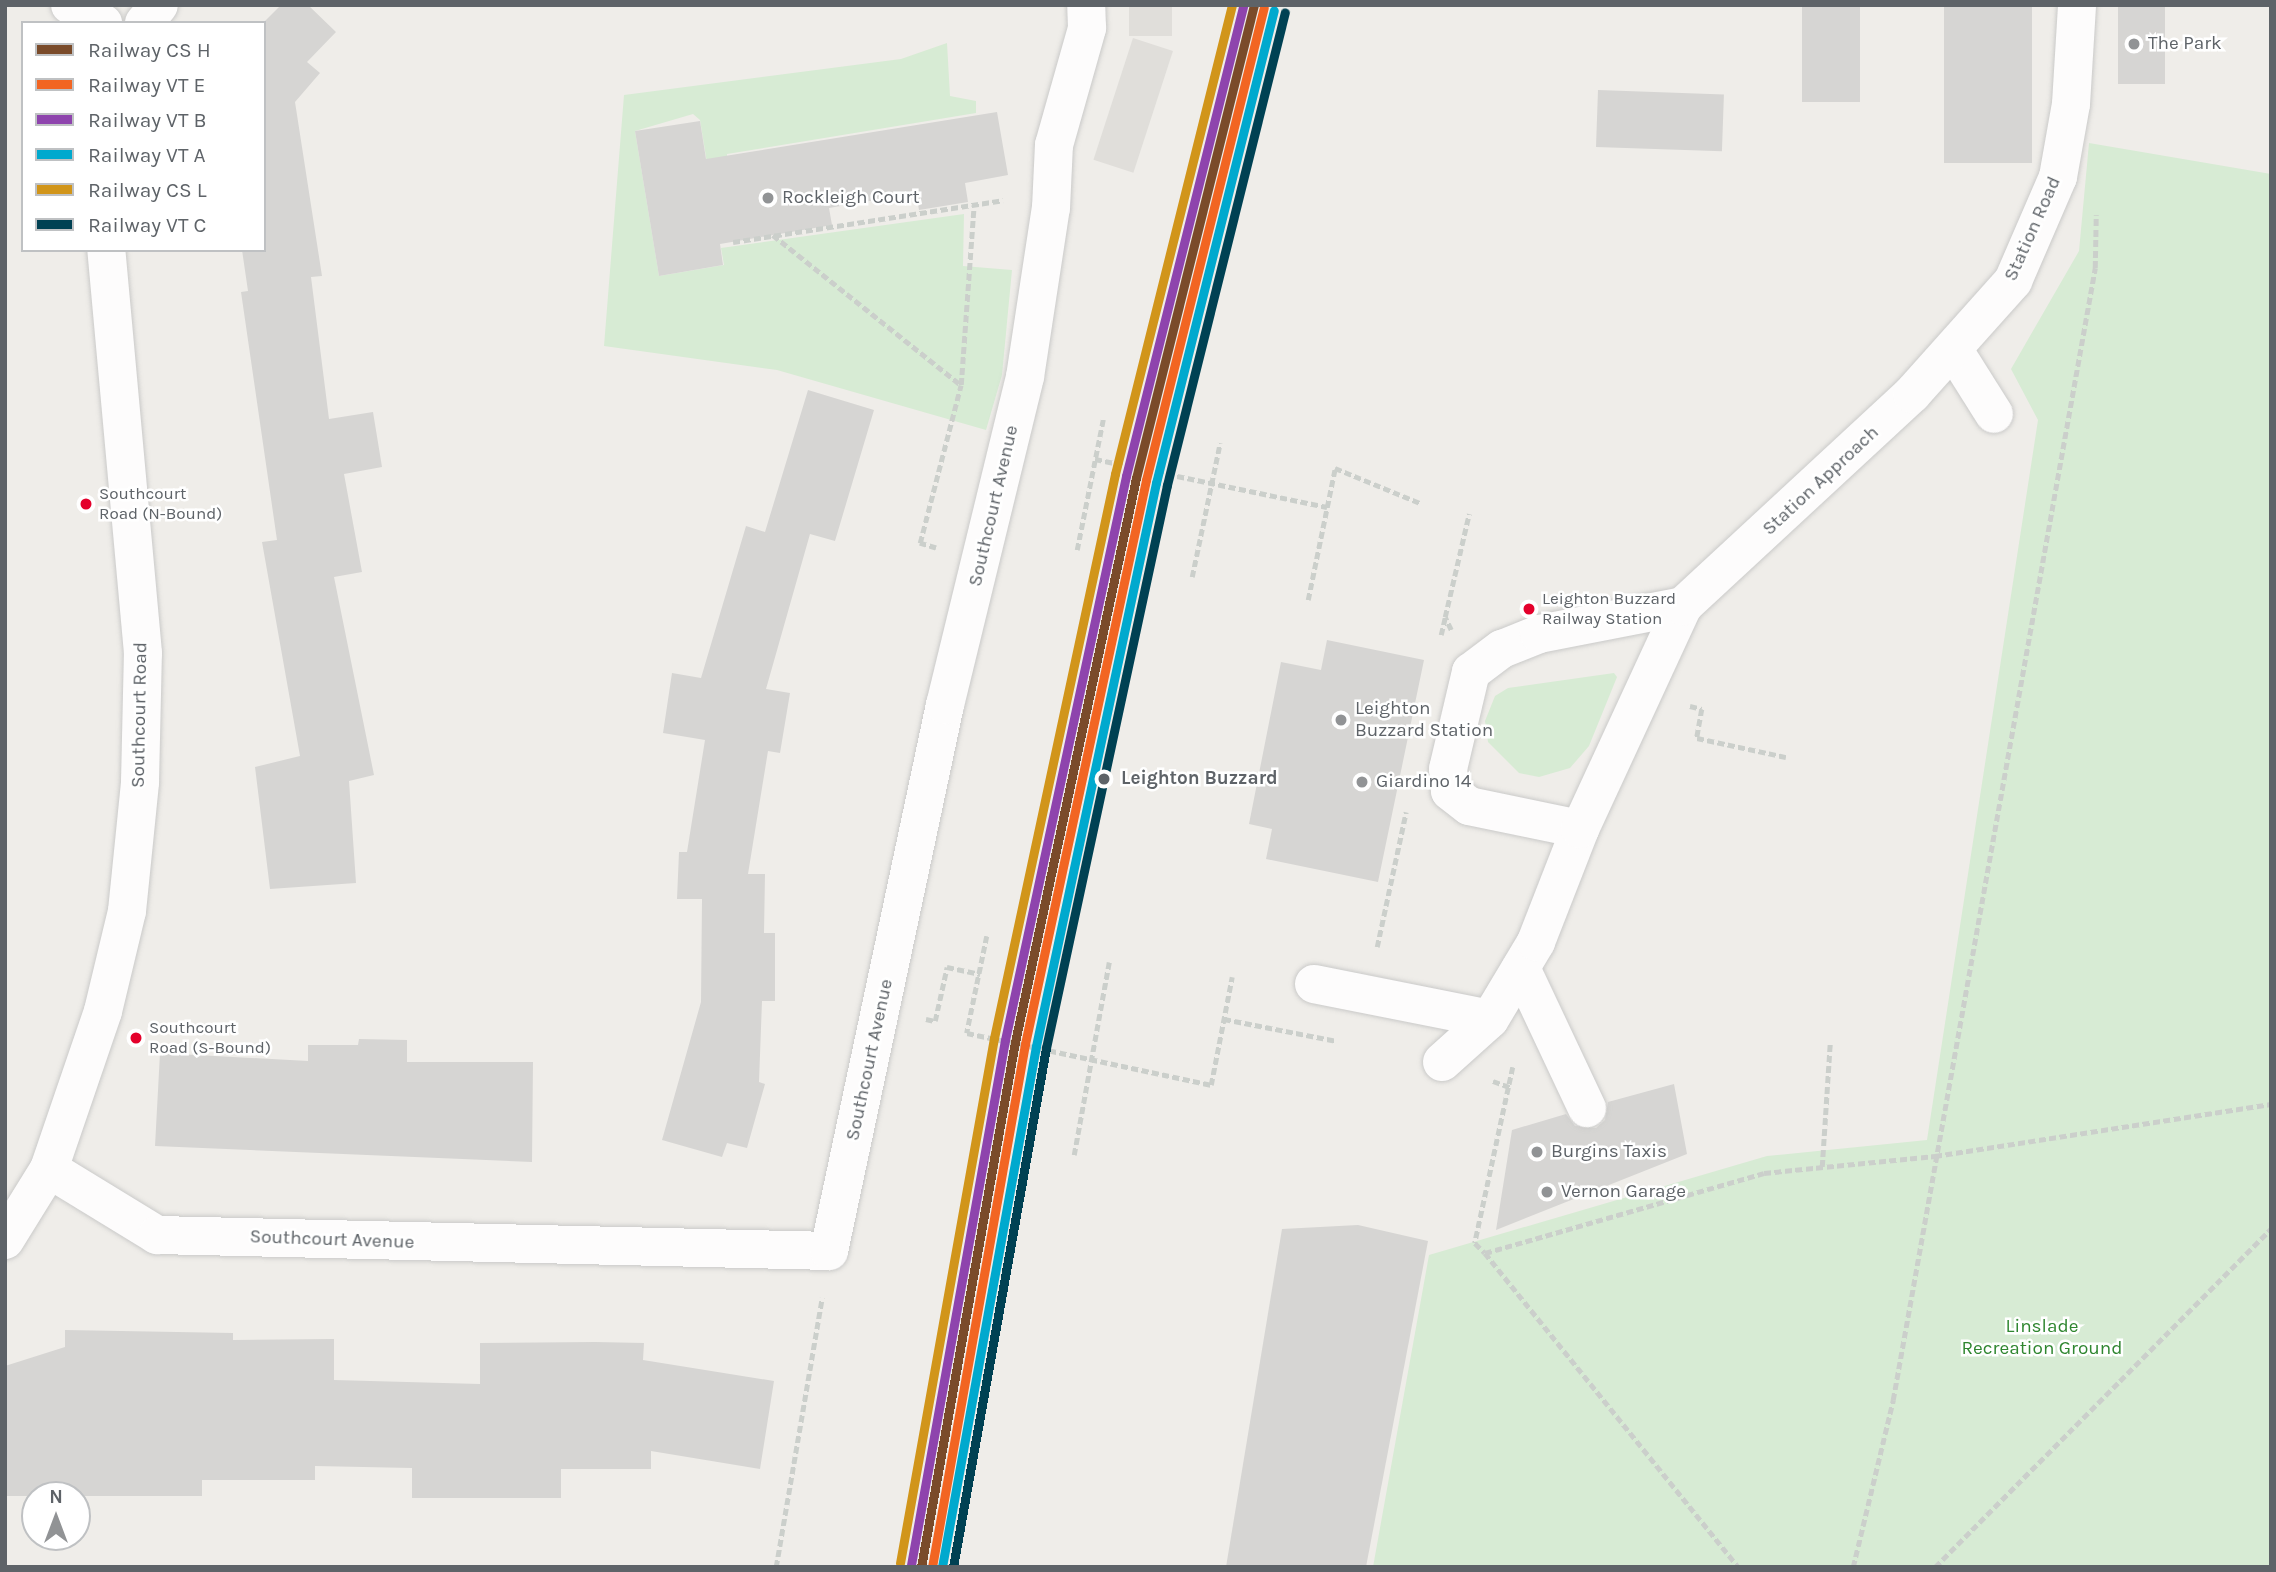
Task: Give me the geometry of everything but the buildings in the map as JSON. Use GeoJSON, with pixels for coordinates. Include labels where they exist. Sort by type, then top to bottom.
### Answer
{"type":"FeatureCollection","features":[{"type":"Feature","properties":{"kind":"street"},"geometry":{"type":"LineString","coordinates":[[69,5],[99,21]]}},
{"type":"Feature","properties":{"kind":"street"},"geometry":{"type":"LineString","coordinates":[[146,21],[159,5]]}},
{"type":"Feature","properties":{"kind":"street","name":"Southcourt Avenue"},"geometry":{"type":"LineString","coordinates":[[49,1169],[157,1235],[733,1253],[829,1251],[961,643],[1025,377],[1051,208],[1054,145],[1087,28],[1086,5]]}},
{"type":"Feature","properties":{"kind":"street","name":"Station Road"},"geometry":{"type":"LineString","coordinates":[[1955,352],[2013,281],[2058,177],[2071,104],[2077,5]]}},
{"type":"Feature","properties":{"kind":"street","name":"Southcourt Road"},"geometry":{"type":"LineString","coordinates":[[49,1169],[106,998],[127,911],[140,782],[143,653],[106,252]]}},
{"type":"Feature","properties":{"kind":"street"},"geometry":{"type":"LineString","coordinates":[[1955,352],[1994,414]]}},
{"type":"Feature","properties":{"kind":"street","name":"Station Approach"},"geometry":{"type":"LineString","coordinates":[[1442,1062],[1490,1020],[1521,968],[1580,829],[1683,606],[1955,352]]}},
{"type":"Feature","properties":{"kind":"street"},"geometry":{"type":"LineString","coordinates":[[1580,829],[1469,806],[1450,791],[1448,769],[1471,672],[1520,642],[1546,605],[1662,586],[1683,606]]}},
{"type":"Feature","properties":{"kind":"street"},"geometry":{"type":"LineString","coordinates":[[1521,968],[1587,1108]]}},
{"type":"Feature","properties":{"kind":"street"},"geometry":{"type":"LineString","coordinates":[[1314,984],[1490,1020]]}},
{"type":"Feature","properties":{"kind":"street"},"geometry":{"type":"LineString","coordinates":[[5,1240],[49,1169]]}},
{"type":"Feature","properties":{"kind":"path"},"geometry":{"type":"LineString","coordinates":[[1853,1567],[1893,1400],[2095,268],[2096,200]]}},
{"type":"Feature","properties":{"kind":"path"},"geometry":{"type":"LineString","coordinates":[[733,242],[974,204],[961,385],[920,543],[981,559]]}},
{"type":"Feature","properties":{"kind":"path"},"geometry":{"type":"LineString","coordinates":[[773,235],[961,385]]}},
{"type":"Feature","properties":{"kind":"path"},"geometry":{"type":"LineString","coordinates":[[1077,550],[1103,420]]}},
{"type":"Feature","properties":{"kind":"path"},"geometry":{"type":"LineString","coordinates":[[1192,577],[1220,443]]}},
{"type":"Feature","properties":{"kind":"path"},"geometry":{"type":"LineString","coordinates":[[1095,459],[1327,507]]}},
{"type":"Feature","properties":{"kind":"path"},"geometry":{"type":"LineString","coordinates":[[1308,600],[1335,468],[1420,503]]}},
{"type":"Feature","properties":{"kind":"path"},"geometry":{"type":"LineString","coordinates":[[1450,590],[1469,514]]}},
{"type":"Feature","properties":{"kind":"path"},"geometry":{"type":"LineString","coordinates":[[1702,709],[1697,737],[1786,757]]}},
{"type":"Feature","properties":{"kind":"path"},"geometry":{"type":"LineString","coordinates":[[1368,993],[1408,799]]}},
{"type":"Feature","properties":{"kind":"path"},"geometry":{"type":"LineString","coordinates":[[988,936],[967,1033],[1210,1085],[1232,977]]}},
{"type":"Feature","properties":{"kind":"path"},"geometry":{"type":"LineString","coordinates":[[1074,1155],[1088,1059],[1109,962]]}},
{"type":"Feature","properties":{"kind":"path"},"geometry":{"type":"LineString","coordinates":[[935,1021],[947,967],[980,974]]}},
{"type":"Feature","properties":{"kind":"path"},"geometry":{"type":"LineString","coordinates":[[1224,1020],[1307,1037]]}},
{"type":"Feature","properties":{"kind":"path"},"geometry":{"type":"LineString","coordinates":[[1822,1167],[1830,1044]]}},
{"type":"Feature","properties":{"kind":"path"},"geometry":{"type":"LineString","coordinates":[[1512,1087],[1475,1243],[1738,1567]]}},
{"type":"Feature","properties":{"kind":"path"},"geometry":{"type":"LineString","coordinates":[[1485,1253],[1764,1172],[1935,1156],[2271,1104]]}},
{"type":"Feature","properties":{"kind":"path"},"geometry":{"type":"LineString","coordinates":[[1935,1567],[2271,1229]]}},
{"type":"Feature","properties":{"kind":"path"},"geometry":{"type":"LineString","coordinates":[[776,1567],[829,1251]]}},
{"type":"Feature","properties":{"kind":"shaded area"},"geometry":{"type":"Polygon","coordinates":[[[1129,5],[1172,5],[1172,36],[1129,36],[1129,5]]]}},
{"type":"Feature","properties":{"kind":"shaded area"},"geometry":{"type":"Polygon","coordinates":[[[1133,38],[1173,51],[1133,173],[1093,160],[1133,38]]]}},
{"type":"Feature","properties":{"kind":"green space"},"geometry":{"type":"Polygon","coordinates":[[[947,43],[950,96],[976,101],[976,113],[727,154],[727,160],[707,163],[700,120],[693,114],[635,131],[659,276],[724,265],[721,248],[964,214],[963,266],[1012,270],[1002,375],[986,430],[777,370],[604,346],[624,95],[901,59],[947,43]]]}},
{"type":"Feature","properties":{"kind":"green space","name":"Linslade Recreation Ground"},"geometry":{"type":"Polygon","coordinates":[[[2089,143],[2271,174],[2271,1567],[1373,1567],[1429,1255],[1767,1156],[1927,1140],[2038,420],[2011,369],[2079,251],[2089,143]]]}},
{"type":"Feature","properties":{"kind":"green space"},"geometry":{"type":"Polygon","coordinates":[[[1614,673],[1617,677],[1589,746],[1570,768],[1539,777],[1519,773],[1488,742],[1485,721],[1495,696],[1508,688],[1614,673]]]}},
{"type":"Feature","properties":{"kind":"transit line"},"geometry":{"type":"LineString","coordinates":[[900,1563],[994,1038],[1115,474],[1232,5]]}},
{"type":"Feature","properties":{"kind":"transit line"},"geometry":{"type":"LineString","coordinates":[[911,1565],[1005,1040],[1126,476],[1243,5]]}},
{"type":"Feature","properties":{"kind":"transit line"},"geometry":{"type":"LineString","coordinates":[[921,1567],[1015,1042],[1136,478],[1254,5]]}},
{"type":"Feature","properties":{"kind":"transit line"},"geometry":{"type":"LineString","coordinates":[[932,1567],[1025,1044],[1146,480],[1264,8]]}},
{"type":"Feature","properties":{"kind":"transit line"},"geometry":{"type":"LineString","coordinates":[[942,1567],[1036,1046],[1156,483],[1274,10]]}},
{"type":"Feature","properties":{"kind":"transit line"},"geometry":{"type":"LineString","coordinates":[[953,1567],[1046,1048],[1167,485],[1285,13]]}},
{"type":"Feature","properties":{"kind":"place","name":"The Park"},"geometry":{"type":"Point","coordinates":[2134,44]}},
{"type":"Feature","properties":{"kind":"place","name":"Rockleigh Court"},"geometry":{"type":"Point","coordinates":[768,198]}},
{"type":"Feature","properties":{"kind":"place","name":"Southcourt Road (N-Bound)"},"geometry":{"type":"Point","coordinates":[86,504]}},
{"type":"Feature","properties":{"kind":"place","name":"Leighton Buzzard Railway Station"},"geometry":{"type":"Point","coordinates":[1529,609]}},
{"type":"Feature","properties":{"kind":"place","name":"Leighton Buzzard Station"},"geometry":{"type":"Point","coordinates":[1341,720]}},
{"type":"Feature","properties":{"kind":"place","name":"Leighton Buzzard"},"geometry":{"type":"Point","coordinates":[1104,779]}},
{"type":"Feature","properties":{"kind":"place","name":"Giardino 14"},"geometry":{"type":"Point","coordinates":[1362,782]}},
{"type":"Feature","properties":{"kind":"place","name":"Southcourt Road (S-Bound)"},"geometry":{"type":"Point","coordinates":[136,1038]}},
{"type":"Feature","properties":{"kind":"place","name":"Burgins Taxis"},"geometry":{"type":"Point","coordinates":[1537,1152]}},
{"type":"Feature","properties":{"kind":"place","name":"Vernon Garage"},"geometry":{"type":"Point","coordinates":[1547,1192]}}]}
